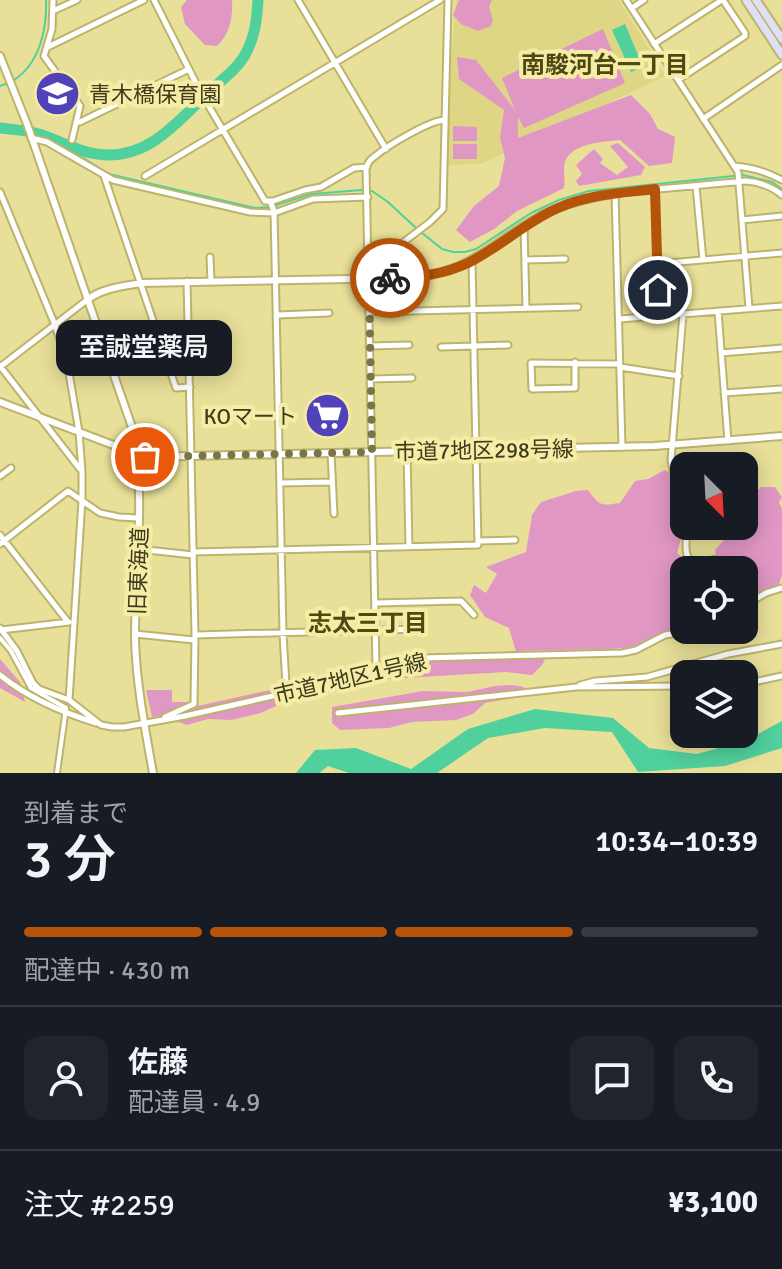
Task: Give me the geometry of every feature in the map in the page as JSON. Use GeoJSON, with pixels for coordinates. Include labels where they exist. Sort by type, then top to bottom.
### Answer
{"type":"FeatureCollection","features":[{"type":"Feature","properties":{"kind":"main road"},"geometry":{"type":"LineString","coordinates":[[746,0],[782,55]]}},
{"type":"Feature","properties":{"kind":"main road"},"geometry":{"type":"LineString","coordinates":[[756,0],[782,39]]}},
{"type":"Feature","properties":{"kind":"street"},"geometry":{"type":"LineString","coordinates":[[53,0],[48,47],[44,56],[80,106],[72,140]]}},
{"type":"Feature","properties":{"kind":"street"},"geometry":{"type":"LineString","coordinates":[[53,11],[77,0]]}},
{"type":"Feature","properties":{"kind":"street"},"geometry":{"type":"LineString","coordinates":[[48,47],[144,0]]}},
{"type":"Feature","properties":{"kind":"street"},"geometry":{"type":"LineString","coordinates":[[154,0],[221,130],[265,201],[321,187],[354,168],[367,167]]}},
{"type":"Feature","properties":{"kind":"street"},"geometry":{"type":"LineString","coordinates":[[298,0],[386,149]]}},
{"type":"Feature","properties":{"kind":"street"},"geometry":{"type":"LineString","coordinates":[[145,176],[440,0]]}},
{"type":"Feature","properties":{"kind":"street"},"geometry":{"type":"LineString","coordinates":[[368,259],[388,254],[443,209],[448,0]]}},
{"type":"Feature","properties":{"kind":"street"},"geometry":{"type":"LineString","coordinates":[[626,0],[736,169],[749,308]]}},
{"type":"Feature","properties":{"kind":"street"},"geometry":{"type":"LineString","coordinates":[[631,8],[644,0]]}},
{"type":"Feature","properties":{"kind":"street"},"geometry":{"type":"LineString","coordinates":[[654,44],[723,0],[745,36],[678,80]]}},
{"type":"Feature","properties":{"kind":"street","name":"旧東海道"},"geometry":{"type":"LineString","coordinates":[[0,56],[27,124],[129,417],[138,455],[136,667],[153,773]]}},
{"type":"Feature","properties":{"kind":"street"},"geometry":{"type":"LineString","coordinates":[[703,119],[782,65]]}},
{"type":"Feature","properties":{"kind":"street"},"geometry":{"type":"LineString","coordinates":[[76,122],[189,69]]}},
{"type":"Feature","properties":{"kind":"street"},"geometry":{"type":"LineString","coordinates":[[366,675],[376,668],[367,167],[371,159],[386,149],[434,121],[445,120]]}},
{"type":"Feature","properties":{"kind":"street"},"geometry":{"type":"LineString","coordinates":[[31,138],[54,146],[104,176],[121,182],[250,212],[274,212],[313,199],[368,196]]}},
{"type":"Feature","properties":{"kind":"street"},"geometry":{"type":"LineString","coordinates":[[736,169],[758,170],[782,180]]}},
{"type":"Feature","properties":{"kind":"street"},"geometry":{"type":"LineString","coordinates":[[104,176],[176,388],[190,387]]}},
{"type":"Feature","properties":{"kind":"street"},"geometry":{"type":"LineString","coordinates":[[82,471],[0,366],[93,295],[141,283],[431,275],[472,261],[544,214],[576,201],[615,193],[739,181],[757,182],[782,195]]}},
{"type":"Feature","properties":{"kind":"street"},"geometry":{"type":"LineString","coordinates":[[696,186],[703,260]]}},
{"type":"Feature","properties":{"kind":"street"},"geometry":{"type":"LineString","coordinates":[[655,189],[658,316]]}},
{"type":"Feature","properties":{"kind":"street"},"geometry":{"type":"LineString","coordinates":[[0,192],[67,361],[79,432],[82,500],[71,621],[69,700]]}},
{"type":"Feature","properties":{"kind":"street"},"geometry":{"type":"LineString","coordinates":[[615,193],[622,447]]}},
{"type":"Feature","properties":{"kind":"street"},"geometry":{"type":"LineString","coordinates":[[270,201],[274,212],[277,280],[286,685],[272,696]]}},
{"type":"Feature","properties":{"kind":"street"},"geometry":{"type":"LineString","coordinates":[[742,220],[782,216]]}},
{"type":"Feature","properties":{"kind":"street"},"geometry":{"type":"LineString","coordinates":[[524,226],[526,308]]}},
{"type":"Feature","properties":{"kind":"street"},"geometry":{"type":"LineString","coordinates":[[657,264],[782,253]]}},
{"type":"Feature","properties":{"kind":"street"},"geometry":{"type":"LineString","coordinates":[[210,257],[211,281]]}},
{"type":"Feature","properties":{"kind":"street"},"geometry":{"type":"LineString","coordinates":[[525,260],[565,259]]}},
{"type":"Feature","properties":{"kind":"street"},"geometry":{"type":"LineString","coordinates":[[138,549],[193,553],[478,545],[472,261]]}},
{"type":"Feature","properties":{"kind":"street"},"geometry":{"type":"LineString","coordinates":[[158,720],[194,704],[187,281]]}},
{"type":"Feature","properties":{"kind":"street"},"geometry":{"type":"LineString","coordinates":[[619,319],[782,306]]}},
{"type":"Feature","properties":{"kind":"street"},"geometry":{"type":"LineString","coordinates":[[369,312],[578,307]]}},
{"type":"Feature","properties":{"kind":"street"},"geometry":{"type":"LineString","coordinates":[[718,311],[728,442]]}},
{"type":"Feature","properties":{"kind":"street"},"geometry":{"type":"LineString","coordinates":[[277,315],[329,313]]}},
{"type":"Feature","properties":{"kind":"street"},"geometry":{"type":"LineString","coordinates":[[672,452],[683,314]]}},
{"type":"Feature","properties":{"kind":"street"},"geometry":{"type":"LineString","coordinates":[[369,346],[409,345]]}},
{"type":"Feature","properties":{"kind":"street"},"geometry":{"type":"LineString","coordinates":[[441,347],[508,345]]}},
{"type":"Feature","properties":{"kind":"street"},"geometry":{"type":"LineString","coordinates":[[721,353],[782,348]]}},
{"type":"Feature","properties":{"kind":"street"},"geometry":{"type":"LineString","coordinates":[[575,362],[575,388],[532,389],[531,363],[575,362],[620,365],[679,376]]}},
{"type":"Feature","properties":{"kind":"street"},"geometry":{"type":"LineString","coordinates":[[370,379],[412,378]]}},
{"type":"Feature","properties":{"kind":"street"},"geometry":{"type":"LineString","coordinates":[[724,393],[782,389]]}},
{"type":"Feature","properties":{"kind":"street","name":"市道7地区298号線"},"geometry":{"type":"LineString","coordinates":[[0,402],[145,457],[622,447],[782,436]]}},
{"type":"Feature","properties":{"kind":"street"},"geometry":{"type":"LineString","coordinates":[[407,452],[409,547]]}},
{"type":"Feature","properties":{"kind":"street"},"geometry":{"type":"LineString","coordinates":[[331,453],[334,514]]}},
{"type":"Feature","properties":{"kind":"street"},"geometry":{"type":"LineString","coordinates":[[0,476],[11,468]]}},
{"type":"Feature","properties":{"kind":"street"},"geometry":{"type":"LineString","coordinates":[[280,483],[332,482]]}},
{"type":"Feature","properties":{"kind":"street"},"geometry":{"type":"LineString","coordinates":[[71,621],[1,540],[68,491],[100,513],[139,518]]}},
{"type":"Feature","properties":{"kind":"street"},"geometry":{"type":"LineString","coordinates":[[478,541],[515,540]]}},
{"type":"Feature","properties":{"kind":"street"},"geometry":{"type":"LineString","coordinates":[[758,598],[782,588]]}},
{"type":"Feature","properties":{"kind":"street"},"geometry":{"type":"LineString","coordinates":[[375,603],[461,601],[474,615]]}},
{"type":"Feature","properties":{"kind":"street"},"geometry":{"type":"LineString","coordinates":[[71,621],[1,629],[39,689],[69,700],[101,725]]}},
{"type":"Feature","properties":{"kind":"street"},"geometry":{"type":"LineString","coordinates":[[135,634],[194,637],[420,629]]}},
{"type":"Feature","properties":{"kind":"street","name":"市道7地区1号線"},"geometry":{"type":"LineString","coordinates":[[101,725],[145,726],[158,720],[400,667],[421,658],[622,653],[670,634]]}},
{"type":"Feature","properties":{"kind":"street"},"geometry":{"type":"LineString","coordinates":[[0,638],[11,651],[31,688],[66,708],[57,773]]}},
{"type":"Feature","properties":{"kind":"street"},"geometry":{"type":"LineString","coordinates":[[576,687],[595,681],[647,677],[728,654],[782,644]]}},
{"type":"Feature","properties":{"kind":"street"},"geometry":{"type":"LineString","coordinates":[[0,675],[39,699],[101,725]]}},
{"type":"Feature","properties":{"kind":"street"},"geometry":{"type":"LineString","coordinates":[[758,681],[782,676]]}},
{"type":"Feature","properties":{"kind":"street"},"geometry":{"type":"LineString","coordinates":[[338,713],[576,687],[670,686]]}},
{"type":"Feature","properties":{"kind":"shaded area"},"geometry":{"type":"Polygon","coordinates":[[[187,0],[232,0],[230,25],[217,46],[205,45],[185,24],[181,7],[187,0]]]}},
{"type":"Feature","properties":{"kind":"shaded area"},"geometry":{"type":"Polygon","coordinates":[[[456,0],[619,0],[665,76],[481,164],[447,165],[456,0]]]}},
{"type":"Feature","properties":{"kind":"shaded area"},"geometry":{"type":"Polygon","coordinates":[[[459,0],[492,0],[489,6],[493,20],[491,26],[478,31],[461,24],[453,15],[459,0]]]}},
{"type":"Feature","properties":{"kind":"shaded area"},"geometry":{"type":"Polygon","coordinates":[[[625,24],[643,67],[631,72],[612,30],[625,24]]]}},
{"type":"Feature","properties":{"kind":"shaded area"},"geometry":{"type":"Polygon","coordinates":[[[603,29],[625,83],[524,128],[518,117],[518,138],[631,95],[650,114],[658,129],[675,137],[672,163],[649,166],[620,140],[578,148],[566,159],[564,188],[517,211],[470,242],[456,230],[474,206],[499,186],[505,158],[500,138],[504,110],[459,79],[457,57],[476,60],[515,110],[502,78],[603,29]]]}},
{"type":"Feature","properties":{"kind":"shaded area"},"geometry":{"type":"Polygon","coordinates":[[[453,126],[477,127],[477,141],[453,141],[453,126]]]}},
{"type":"Feature","properties":{"kind":"shaded area"},"geometry":{"type":"Polygon","coordinates":[[[618,143],[645,167],[641,175],[579,186],[576,181],[582,174],[576,165],[594,149],[603,159],[600,163],[617,175],[628,167],[610,146],[618,143]]]}},
{"type":"Feature","properties":{"kind":"shaded area"},"geometry":{"type":"Polygon","coordinates":[[[453,144],[477,144],[477,159],[453,159],[453,144]]]}},
{"type":"Feature","properties":{"kind":"shaded area"},"geometry":{"type":"Polygon","coordinates":[[[665,470],[670,473],[670,540],[681,540],[677,553],[680,556],[670,556],[670,632],[637,647],[517,651],[545,660],[532,675],[506,672],[387,679],[282,703],[261,713],[231,720],[208,719],[187,725],[176,721],[193,707],[279,688],[356,664],[516,652],[509,628],[485,617],[470,595],[474,585],[486,593],[497,574],[486,567],[526,552],[532,515],[541,502],[588,490],[601,504],[620,503],[635,481],[648,479],[665,470]]]}},
{"type":"Feature","properties":{"kind":"shaded area"},"geometry":{"type":"Polygon","coordinates":[[[761,487],[775,487],[782,497],[779,502],[782,509],[782,575],[779,585],[758,596],[758,556],[716,556],[715,550],[724,540],[758,540],[758,490],[761,487]]]}},
{"type":"Feature","properties":{"kind":"shaded area"},"geometry":{"type":"Polygon","coordinates":[[[0,659],[20,682],[25,702],[0,688],[0,659]]]}},
{"type":"Feature","properties":{"kind":"shaded area"},"geometry":{"type":"Polygon","coordinates":[[[512,685],[524,687],[521,697],[485,703],[473,714],[456,720],[340,730],[332,723],[332,707],[423,691],[467,692],[512,685]]]}},
{"type":"Feature","properties":{"kind":"shaded area"},"geometry":{"type":"Polygon","coordinates":[[[146,690],[172,690],[172,702],[193,702],[165,715],[152,717],[146,690]]]}},
{"type":"Feature","properties":{"kind":"shaded area"},"geometry":{"type":"Polygon","coordinates":[[[535,709],[613,718],[649,748],[697,754],[718,748],[758,748],[758,734],[782,721],[782,748],[725,766],[638,772],[612,732],[545,728],[488,738],[437,773],[349,773],[328,766],[319,773],[296,773],[315,750],[356,748],[411,769],[468,729],[535,709]]]}},
{"type":"Feature","properties":{"kind":"waterway"},"geometry":{"type":"LineString","coordinates":[[14,80],[36,55],[45,22],[46,0]]}},
{"type":"Feature","properties":{"kind":"waterway"},"geometry":{"type":"LineString","coordinates":[[0,128],[37,133],[98,154],[123,154],[137,150],[163,135],[243,59],[253,34],[258,0]]}},
{"type":"Feature","properties":{"kind":"waterway"},"geometry":{"type":"LineString","coordinates":[[0,86],[8,83]]}},
{"type":"Feature","properties":{"kind":"waterway"},"geometry":{"type":"LineString","coordinates":[[56,141],[109,174],[255,208],[270,207],[311,194],[372,191],[416,228]]}},
{"type":"Feature","properties":{"kind":"waterway"},"geometry":{"type":"LineString","coordinates":[[421,232],[442,249],[465,252],[476,249],[531,213],[589,191],[743,175],[772,182],[782,189]]}},
{"type":"Feature","properties":{"kind":"way so far"},"geometry":{"type":"LineString","coordinates":[[145,457],[372,452],[369,278],[390,278]]}},
{"type":"Feature","properties":{"kind":"place","name":"青木橋保育園"},"geometry":{"type":"Point","coordinates":[58,94]}},
{"type":"Feature","properties":{"kind":"place","name":"KOマート"},"geometry":{"type":"Point","coordinates":[328,416]}},
{"type":"Feature","properties":{"kind":"place","name":"至誠堂薬局"},"geometry":{"type":"Point","coordinates":[145,457]}},
{"type":"Feature","properties":{"kind":"district","name":"南駿河台一丁目"},"geometry":{"type":"Point","coordinates":[605,65]}},
{"type":"Feature","properties":{"kind":"district","name":"志太三丁目"},"geometry":{"type":"Point","coordinates":[368,623]}},
{"type":"Feature","properties":{"kind":"route"},"geometry":{"type":"LineString","coordinates":[[390,278],[431,275],[466,264],[561,206],[615,193],[655,189],[658,290]]}}]}
